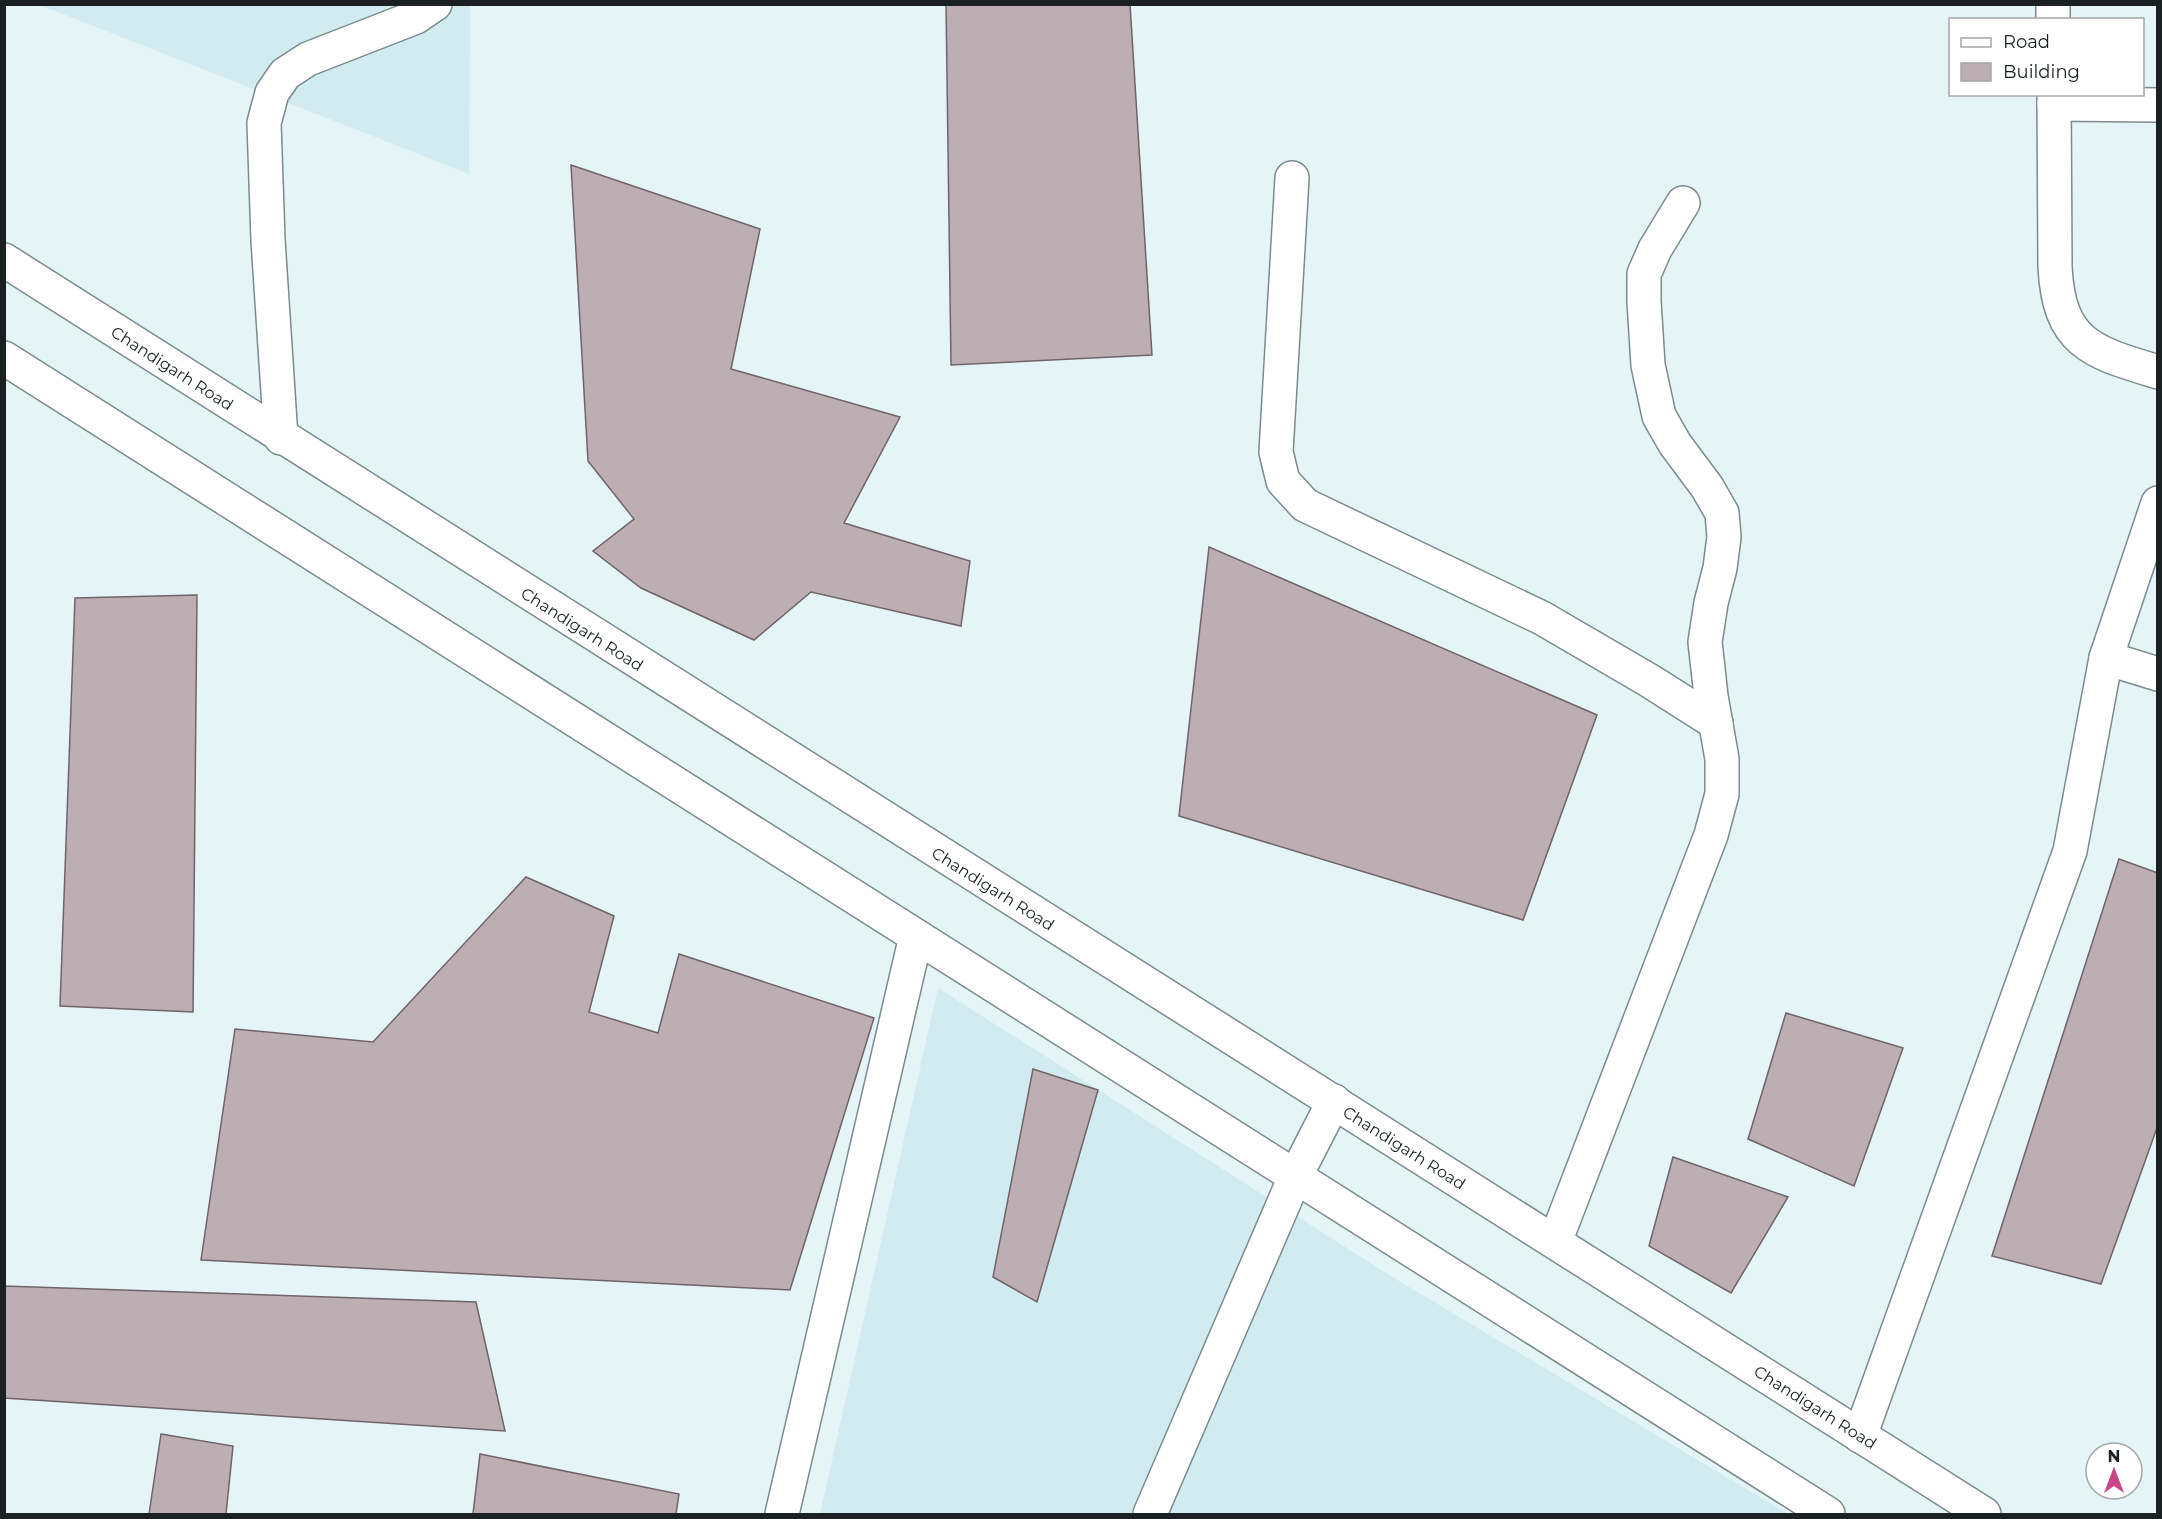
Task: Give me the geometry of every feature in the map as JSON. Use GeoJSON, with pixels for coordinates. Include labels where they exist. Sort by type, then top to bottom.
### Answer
{"type":"FeatureCollection","features":[{"type":"Feature","properties":{"kind":"main road"},"geometry":{"type":"LineString","coordinates":[[281,438],[268,240],[264,123],[272,93],[285,74],[308,59],[416,18],[435,4]]}},
{"type":"Feature","properties":{"kind":"main road"},"geometry":{"type":"LineString","coordinates":[[2157,105],[2054,99],[2055,267],[2056,291],[2063,316],[2075,336],[2094,348],[2157,372]]}},
{"type":"Feature","properties":{"kind":"main road"},"geometry":{"type":"LineString","coordinates":[[1292,178],[1276,452],[1283,481],[1305,505],[1542,618],[1650,681],[1716,723]]}},
{"type":"Feature","properties":{"kind":"main road"},"geometry":{"type":"LineString","coordinates":[[1555,1242],[1711,835],[1722,794],[1722,759],[1705,642],[1711,603],[1720,568],[1724,537],[1722,513],[1659,416],[1648,365],[1644,274],[1655,249],[1683,203]]}},
{"type":"Feature","properties":{"kind":"main road","name":"Chandigarh Road"},"geometry":{"type":"LineString","coordinates":[[4,260],[281,438],[1334,1101],[1984,1515]]}},
{"type":"Feature","properties":{"kind":"main road"},"geometry":{"type":"LineString","coordinates":[[4,358],[1828,1515]]}},
{"type":"Feature","properties":{"kind":"main road"},"geometry":{"type":"LineString","coordinates":[[1860,1436],[2070,851],[2106,658],[2157,503]]}},
{"type":"Feature","properties":{"kind":"main road"},"geometry":{"type":"LineString","coordinates":[[2106,658],[2157,674]]}},
{"type":"Feature","properties":{"kind":"main road"},"geometry":{"type":"LineString","coordinates":[[782,1515],[916,936]]}},
{"type":"Feature","properties":{"kind":"main road"},"geometry":{"type":"LineString","coordinates":[[1150,1515],[1295,1177],[1334,1101]]}},
{"type":"Feature","properties":{"kind":"shaded area"},"geometry":{"type":"Polygon","coordinates":[[[40,5],[470,5],[469,174],[40,5]]]}},
{"type":"Feature","properties":{"kind":"shaded area"},"geometry":{"type":"Polygon","coordinates":[[[938,988],[1394,1278],[1788,1514],[820,1514],[938,988]]]}},
{"type":"Feature","properties":{"kind":"building"},"geometry":{"type":"Polygon","coordinates":[[[946,4],[1130,4],[1152,355],[951,365],[946,4]]]}},
{"type":"Feature","properties":{"kind":"building"},"geometry":{"type":"Polygon","coordinates":[[[571,165],[760,229],[731,369],[900,417],[844,523],[970,561],[961,626],[811,592],[754,640],[641,588],[593,551],[634,519],[588,461],[571,165]]]}},
{"type":"Feature","properties":{"kind":"building"},"geometry":{"type":"Polygon","coordinates":[[[1209,547],[1597,715],[1523,920],[1179,816],[1209,547]]]}},
{"type":"Feature","properties":{"kind":"building"},"geometry":{"type":"Polygon","coordinates":[[[197,595],[193,1012],[60,1006],[75,598],[197,595]]]}},
{"type":"Feature","properties":{"kind":"building"},"geometry":{"type":"Polygon","coordinates":[[[2119,859],[2158,873],[2158,1125],[2101,1284],[1992,1256],[2119,859]]]}},
{"type":"Feature","properties":{"kind":"building"},"geometry":{"type":"Polygon","coordinates":[[[526,877],[614,916],[589,1012],[658,1033],[679,954],[874,1018],[790,1290],[201,1260],[235,1029],[373,1042],[526,877]]]}},
{"type":"Feature","properties":{"kind":"building"},"geometry":{"type":"Polygon","coordinates":[[[1786,1013],[1903,1048],[1854,1186],[1748,1139],[1786,1013]]]}},
{"type":"Feature","properties":{"kind":"building"},"geometry":{"type":"Polygon","coordinates":[[[1033,1069],[1098,1090],[1037,1302],[993,1277],[1033,1069]]]}},
{"type":"Feature","properties":{"kind":"building"},"geometry":{"type":"Polygon","coordinates":[[[1673,1157],[1788,1197],[1731,1293],[1649,1246],[1673,1157]]]}},
{"type":"Feature","properties":{"kind":"building"},"geometry":{"type":"Polygon","coordinates":[[[4,1286],[476,1302],[505,1431],[4,1398],[4,1286]]]}},
{"type":"Feature","properties":{"kind":"building"},"geometry":{"type":"Polygon","coordinates":[[[161,1434],[233,1446],[226,1514],[149,1514],[161,1434]]]}},
{"type":"Feature","properties":{"kind":"building"},"geometry":{"type":"Polygon","coordinates":[[[480,1454],[679,1494],[676,1514],[473,1514],[480,1454]]]}}]}
